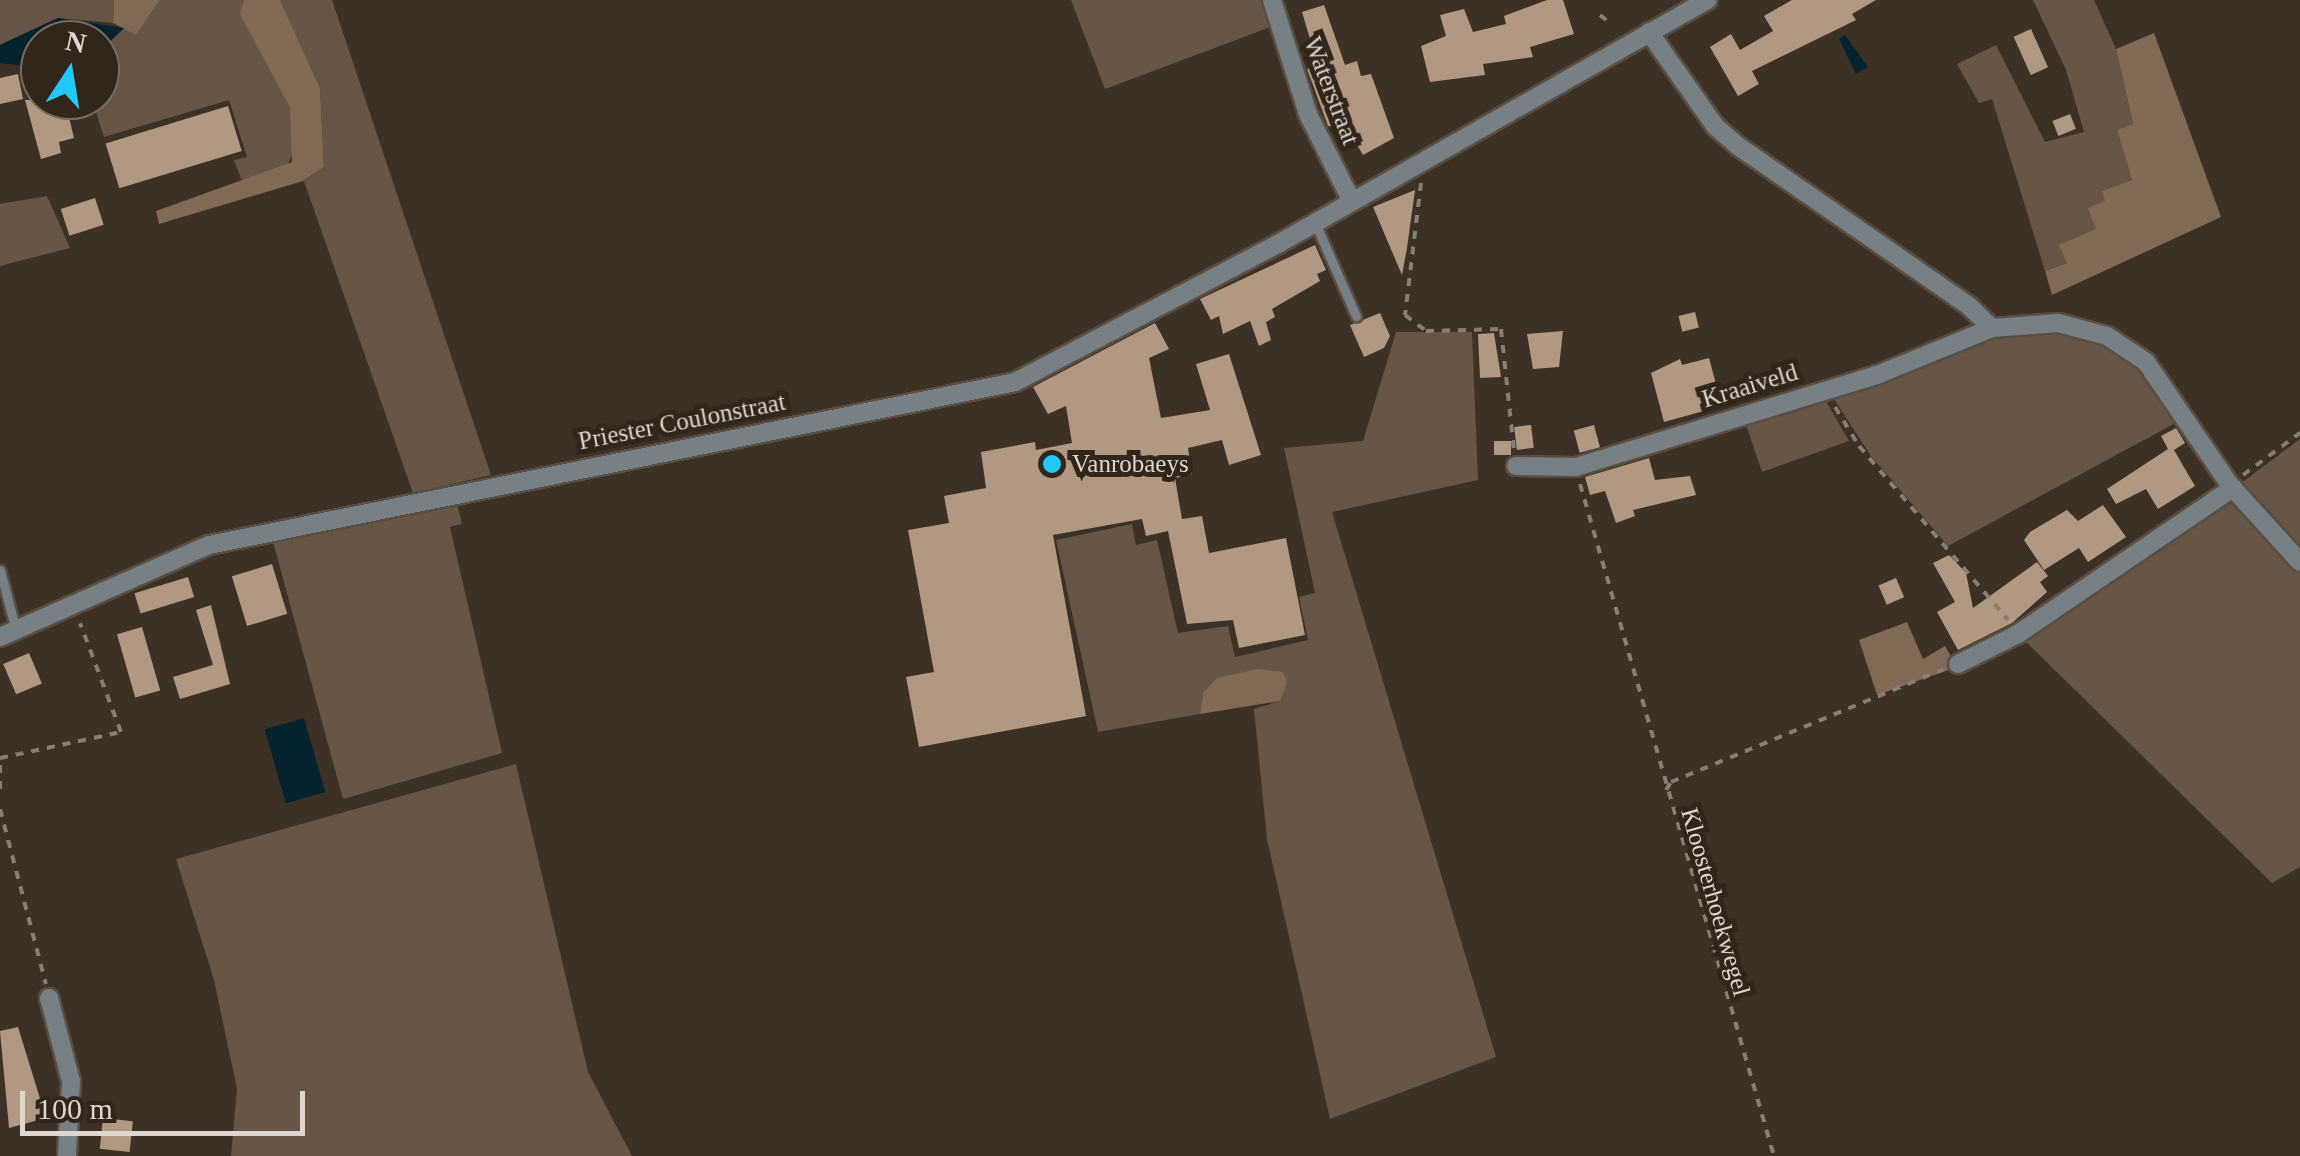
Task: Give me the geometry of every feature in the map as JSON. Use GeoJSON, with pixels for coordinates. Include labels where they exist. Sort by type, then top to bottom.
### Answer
{"type":"FeatureCollection","features":[{"type":"Feature","properties":{"kind":"street","name":"Waterstraat"},"geometry":{"type":"LineString","coordinates":[[1272,0],[1308,114],[1350,198]]}},
{"type":"Feature","properties":{"kind":"street","name":"Priester Coulonstraat"},"geometry":{"type":"LineString","coordinates":[[8,635],[178,556],[237,538],[1015,382],[1315,223],[1350,198],[1708,0]]}},
{"type":"Feature","properties":{"kind":"street"},"geometry":{"type":"LineString","coordinates":[[1649,32],[1727,136],[1968,305],[1992,328]]}},
{"type":"Feature","properties":{"kind":"street","name":"Kraaiveld"},"geometry":{"type":"LineString","coordinates":[[1516,466],[1576,467],[1825,390],[1992,328],[2058,323],[2130,348],[2156,375],[2232,487],[2300,562]]}},
{"type":"Feature","properties":{"kind":"street"},"geometry":{"type":"LineString","coordinates":[[1958,664],[2018,634],[2232,487]]}},
{"type":"Feature","properties":{"kind":"street"},"geometry":{"type":"LineString","coordinates":[[50,998],[71,1082],[67,1156]]}},
{"type":"Feature","properties":{"kind":"lane"},"geometry":{"type":"LineString","coordinates":[[1315,223],[1356,316]]}},
{"type":"Feature","properties":{"kind":"lane"},"geometry":{"type":"LineString","coordinates":[[0,570],[8,635]]}},
{"type":"Feature","properties":{"kind":"path"},"geometry":{"type":"LineString","coordinates":[[1600,15],[1611,24]]}},
{"type":"Feature","properties":{"kind":"path"},"geometry":{"type":"LineString","coordinates":[[1412,163],[1421,184],[1405,315],[1426,331],[1502,329],[1516,466]]}},
{"type":"Feature","properties":{"kind":"path"},"geometry":{"type":"LineString","coordinates":[[1825,390],[1859,446],[1983,583],[2018,634]]}},
{"type":"Feature","properties":{"kind":"path"},"geometry":{"type":"LineString","coordinates":[[2232,487],[2300,434]]}},
{"type":"Feature","properties":{"kind":"path"},"geometry":{"type":"LineString","coordinates":[[1576,467],[1666,790]]}},
{"type":"Feature","properties":{"kind":"path"},"geometry":{"type":"LineString","coordinates":[[0,789],[0,758],[122,732],[73,606]]}},
{"type":"Feature","properties":{"kind":"path","name":"Kloosterhoekwegel"},"geometry":{"type":"LineString","coordinates":[[1774,1156],[1666,790],[1671,782],[1958,664]]}},
{"type":"Feature","properties":{"kind":"path"},"geometry":{"type":"LineString","coordinates":[[0,809],[50,998]]}},
{"type":"Feature","properties":{"kind":"shaded area"},"geometry":{"type":"Polygon","coordinates":[[[0,0],[114,0],[113,20],[20,20],[20,36],[0,45],[0,0]]]}},
{"type":"Feature","properties":{"kind":"shaded area"},"geometry":{"type":"Polygon","coordinates":[[[114,0],[160,0],[136,35],[120,27],[120,20],[113,20],[114,0]]]}},
{"type":"Feature","properties":{"kind":"shaded area"},"geometry":{"type":"Polygon","coordinates":[[[160,0],[244,0],[241,14],[290,108],[294,151],[285,170],[242,181],[234,160],[247,157],[229,100],[104,137],[98,120],[120,120],[120,32],[124,28],[136,35],[160,0]]]}},
{"type":"Feature","properties":{"kind":"shaded area"},"geometry":{"type":"Polygon","coordinates":[[[244,0],[280,0],[320,88],[324,167],[303,181],[159,224],[156,211],[292,162],[290,108],[240,14],[244,0]]]}},
{"type":"Feature","properties":{"kind":"shaded area"},"geometry":{"type":"Polygon","coordinates":[[[280,0],[332,0],[491,475],[413,493],[304,181],[324,167],[320,88],[280,0]]]}},
{"type":"Feature","properties":{"kind":"shaded area"},"geometry":{"type":"Polygon","coordinates":[[[1071,0],[1265,0],[1273,26],[1105,89],[1071,0]]]}},
{"type":"Feature","properties":{"kind":"shaded area"},"geometry":{"type":"Polygon","coordinates":[[[2033,0],[2094,0],[2116,49],[2133,125],[2117,130],[2132,180],[2102,191],[2106,201],[2096,229],[2067,263],[2045,271],[1992,99],[1979,103],[1957,64],[1996,45],[2045,142],[2084,132],[2066,70],[2033,0]]]}},
{"type":"Feature","properties":{"kind":"shaded area"},"geometry":{"type":"Polygon","coordinates":[[[2154,33],[2221,217],[2052,295],[2045,271],[2067,263],[2059,245],[2096,229],[2088,208],[2105,201],[2102,191],[2132,180],[2117,130],[2133,124],[2116,49],[2154,33]]]}},
{"type":"Feature","properties":{"kind":"shaded area"},"geometry":{"type":"Polygon","coordinates":[[[47,196],[70,248],[0,266],[0,204],[47,196]]]}},
{"type":"Feature","properties":{"kind":"shaded area"},"geometry":{"type":"Polygon","coordinates":[[[1396,332],[1472,332],[1478,480],[1332,512],[1496,1057],[1330,1119],[1267,839],[1254,709],[1280,701],[1203,693],[1200,714],[1098,732],[1056,540],[1132,524],[1136,545],[1157,540],[1178,633],[1228,626],[1235,657],[1308,640],[1299,597],[1315,593],[1284,448],[1363,441],[1396,332]]]}},
{"type":"Feature","properties":{"kind":"shaded area"},"geometry":{"type":"Polygon","coordinates":[[[2078,332],[2130,356],[2181,420],[1948,546],[1871,456],[1834,399],[1996,333],[2078,332]]]}},
{"type":"Feature","properties":{"kind":"shaded area"},"geometry":{"type":"Polygon","coordinates":[[[1824,398],[1849,441],[1762,472],[1744,419],[1824,398]]]}},
{"type":"Feature","properties":{"kind":"shaded area"},"geometry":{"type":"Polygon","coordinates":[[[2300,439],[2300,549],[2240,484],[2300,439]]]}},
{"type":"Feature","properties":{"kind":"shaded area"},"geometry":{"type":"Polygon","coordinates":[[[2233,498],[2300,570],[2300,867],[2272,883],[2021,637],[2233,498]]]}},
{"type":"Feature","properties":{"kind":"shaded area"},"geometry":{"type":"Polygon","coordinates":[[[457,503],[462,524],[450,527],[502,753],[343,799],[273,542],[457,503]]]}},
{"type":"Feature","properties":{"kind":"shaded area"},"geometry":{"type":"Polygon","coordinates":[[[1907,622],[1923,659],[1945,646],[1957,667],[1877,695],[1859,640],[1907,622]]]}},
{"type":"Feature","properties":{"kind":"shaded area"},"geometry":{"type":"Polygon","coordinates":[[[1257,669],[1283,672],[1287,682],[1280,701],[1200,714],[1203,693],[1217,678],[1257,669]]]}},
{"type":"Feature","properties":{"kind":"shaded area"},"geometry":{"type":"Polygon","coordinates":[[[516,764],[588,1072],[632,1156],[231,1156],[237,1089],[214,980],[176,859],[516,764]]]}},
{"type":"Feature","properties":{"kind":"water"},"geometry":{"type":"Polygon","coordinates":[[[1845,35],[1868,67],[1856,74],[1839,39],[1845,35]]]}},
{"type":"Feature","properties":{"kind":"water"},"geometry":{"type":"Polygon","coordinates":[[[20,36],[20,66],[0,63],[0,45],[20,36]]]}},
{"type":"Feature","properties":{"kind":"water"},"geometry":{"type":"Polygon","coordinates":[[[304,718],[325,792],[286,803],[265,729],[304,718]]]}},
{"type":"Feature","properties":{"kind":"building"},"geometry":{"type":"Polygon","coordinates":[[[1547,0],[1563,0],[1574,34],[1530,47],[1533,57],[1483,64],[1485,75],[1430,82],[1421,46],[1446,36],[1440,15],[1464,9],[1473,32],[1506,24],[1504,16],[1547,0]]]}},
{"type":"Feature","properties":{"kind":"building"},"geometry":{"type":"Polygon","coordinates":[[[1792,0],[1876,0],[1852,14],[1856,20],[1752,71],[1759,84],[1738,96],[1710,47],[1731,34],[1740,50],[1773,31],[1764,16],[1792,0]]]}},
{"type":"Feature","properties":{"kind":"building"},"geometry":{"type":"Polygon","coordinates":[[[1324,5],[1345,65],[1357,61],[1361,76],[1371,74],[1394,138],[1363,155],[1347,128],[1328,126],[1307,69],[1318,66],[1302,12],[1324,5]]]}},
{"type":"Feature","properties":{"kind":"building"},"geometry":{"type":"Polygon","coordinates":[[[2031,29],[2048,67],[2031,75],[2014,37],[2031,29]]]}},
{"type":"Feature","properties":{"kind":"building"},"geometry":{"type":"Polygon","coordinates":[[[18,74],[20,100],[0,104],[0,78],[18,74]]]}},
{"type":"Feature","properties":{"kind":"building"},"geometry":{"type":"Polygon","coordinates":[[[228,106],[242,151],[119,188],[106,143],[228,106]]]}},
{"type":"Feature","properties":{"kind":"building"},"geometry":{"type":"Polygon","coordinates":[[[2070,114],[2076,129],[2058,136],[2052,121],[2070,114]]]}},
{"type":"Feature","properties":{"kind":"building"},"geometry":{"type":"Polygon","coordinates":[[[30,120],[70,120],[74,138],[59,142],[61,153],[41,159],[30,120]]]}},
{"type":"Feature","properties":{"kind":"building"},"geometry":{"type":"Polygon","coordinates":[[[1415,190],[1407,248],[1402,275],[1373,207],[1415,190]]]}},
{"type":"Feature","properties":{"kind":"building"},"geometry":{"type":"Polygon","coordinates":[[[95,198],[104,225],[69,236],[61,209],[95,198]]]}},
{"type":"Feature","properties":{"kind":"building"},"geometry":{"type":"Polygon","coordinates":[[[1315,245],[1326,270],[1317,274],[1320,281],[1272,309],[1275,317],[1266,322],[1271,340],[1259,346],[1250,321],[1223,334],[1219,316],[1211,320],[1200,299],[1315,245]]]}},
{"type":"Feature","properties":{"kind":"building"},"geometry":{"type":"Polygon","coordinates":[[[1695,312],[1699,328],[1682,332],[1679,316],[1695,312]]]}},
{"type":"Feature","properties":{"kind":"building"},"geometry":{"type":"Polygon","coordinates":[[[1380,313],[1390,336],[1384,348],[1364,357],[1350,325],[1380,313]]]}},
{"type":"Feature","properties":{"kind":"building"},"geometry":{"type":"Polygon","coordinates":[[[1155,323],[1169,349],[1149,358],[1161,418],[1210,410],[1196,364],[1229,354],[1261,455],[1229,465],[1222,440],[1188,448],[1192,474],[1175,478],[1182,519],[1202,516],[1209,553],[1286,538],[1305,635],[1239,648],[1233,620],[1187,624],[1168,531],[1146,536],[1142,519],[1053,535],[1086,716],[919,747],[906,677],[934,672],[908,530],[949,523],[944,496],[986,488],[981,452],[1035,442],[1036,450],[1072,443],[1066,406],[1048,414],[1033,387],[1155,323]]]}},
{"type":"Feature","properties":{"kind":"building"},"geometry":{"type":"Polygon","coordinates":[[[1563,331],[1559,367],[1533,369],[1527,334],[1563,331]]]}},
{"type":"Feature","properties":{"kind":"building"},"geometry":{"type":"Polygon","coordinates":[[[1494,333],[1501,377],[1480,378],[1478,334],[1494,333]]]}},
{"type":"Feature","properties":{"kind":"building"},"geometry":{"type":"Polygon","coordinates":[[[1709,358],[1722,406],[1664,422],[1651,373],[1680,359],[1682,365],[1709,358]]]}},
{"type":"Feature","properties":{"kind":"building"},"geometry":{"type":"Polygon","coordinates":[[[1531,425],[1534,448],[1517,450],[1514,427],[1531,425]]]}},
{"type":"Feature","properties":{"kind":"building"},"geometry":{"type":"Polygon","coordinates":[[[1594,425],[1600,447],[1580,453],[1574,430],[1594,425]]]}},
{"type":"Feature","properties":{"kind":"building"},"geometry":{"type":"Polygon","coordinates":[[[2176,428],[2185,443],[2174,450],[2195,486],[2158,509],[2146,489],[2116,504],[2107,489],[2168,449],[2161,436],[2176,428]]]}},
{"type":"Feature","properties":{"kind":"building"},"geometry":{"type":"Polygon","coordinates":[[[1494,441],[1511,441],[1511,455],[1494,455],[1494,441]]]}},
{"type":"Feature","properties":{"kind":"building"},"geometry":{"type":"Polygon","coordinates":[[[1649,458],[1655,480],[1690,476],[1696,495],[1633,510],[1635,516],[1616,523],[1605,491],[1590,495],[1585,477],[1649,458]]]}},
{"type":"Feature","properties":{"kind":"building"},"geometry":{"type":"Polygon","coordinates":[[[2103,505],[2126,537],[2088,562],[2079,548],[2044,570],[2024,540],[2030,532],[2067,510],[2078,521],[2103,505]]]}},
{"type":"Feature","properties":{"kind":"building"},"geometry":{"type":"Polygon","coordinates":[[[1949,555],[1966,573],[1973,608],[2037,562],[2048,576],[2040,582],[2047,592],[2012,623],[1958,650],[1937,612],[1955,602],[1933,563],[1949,555]]]}},
{"type":"Feature","properties":{"kind":"building"},"geometry":{"type":"Polygon","coordinates":[[[272,564],[287,614],[247,626],[232,576],[272,564]]]}},
{"type":"Feature","properties":{"kind":"building"},"geometry":{"type":"Polygon","coordinates":[[[188,577],[194,597],[141,613],[134,593],[188,577]]]}},
{"type":"Feature","properties":{"kind":"building"},"geometry":{"type":"Polygon","coordinates":[[[1896,578],[1904,597],[1887,605],[1879,585],[1896,578]]]}},
{"type":"Feature","properties":{"kind":"building"},"geometry":{"type":"Polygon","coordinates":[[[211,605],[230,684],[180,699],[173,677],[213,665],[196,610],[211,605]]]}},
{"type":"Feature","properties":{"kind":"building"},"geometry":{"type":"Polygon","coordinates":[[[142,627],[160,690],[135,698],[117,634],[142,627]]]}},
{"type":"Feature","properties":{"kind":"building"},"geometry":{"type":"Polygon","coordinates":[[[29,653],[42,683],[16,694],[3,664],[29,653]]]}},
{"type":"Feature","properties":{"kind":"building"},"geometry":{"type":"Polygon","coordinates":[[[18,1027],[46,1118],[9,1128],[0,1031],[18,1027]]]}},
{"type":"Feature","properties":{"kind":"building"},"geometry":{"type":"Polygon","coordinates":[[[103,1118],[133,1121],[130,1152],[100,1149],[103,1118]]]}},
{"type":"Feature","properties":{"kind":"place","name":"Vanrobaeys"},"geometry":{"type":"Point","coordinates":[1052,464]}}]}
